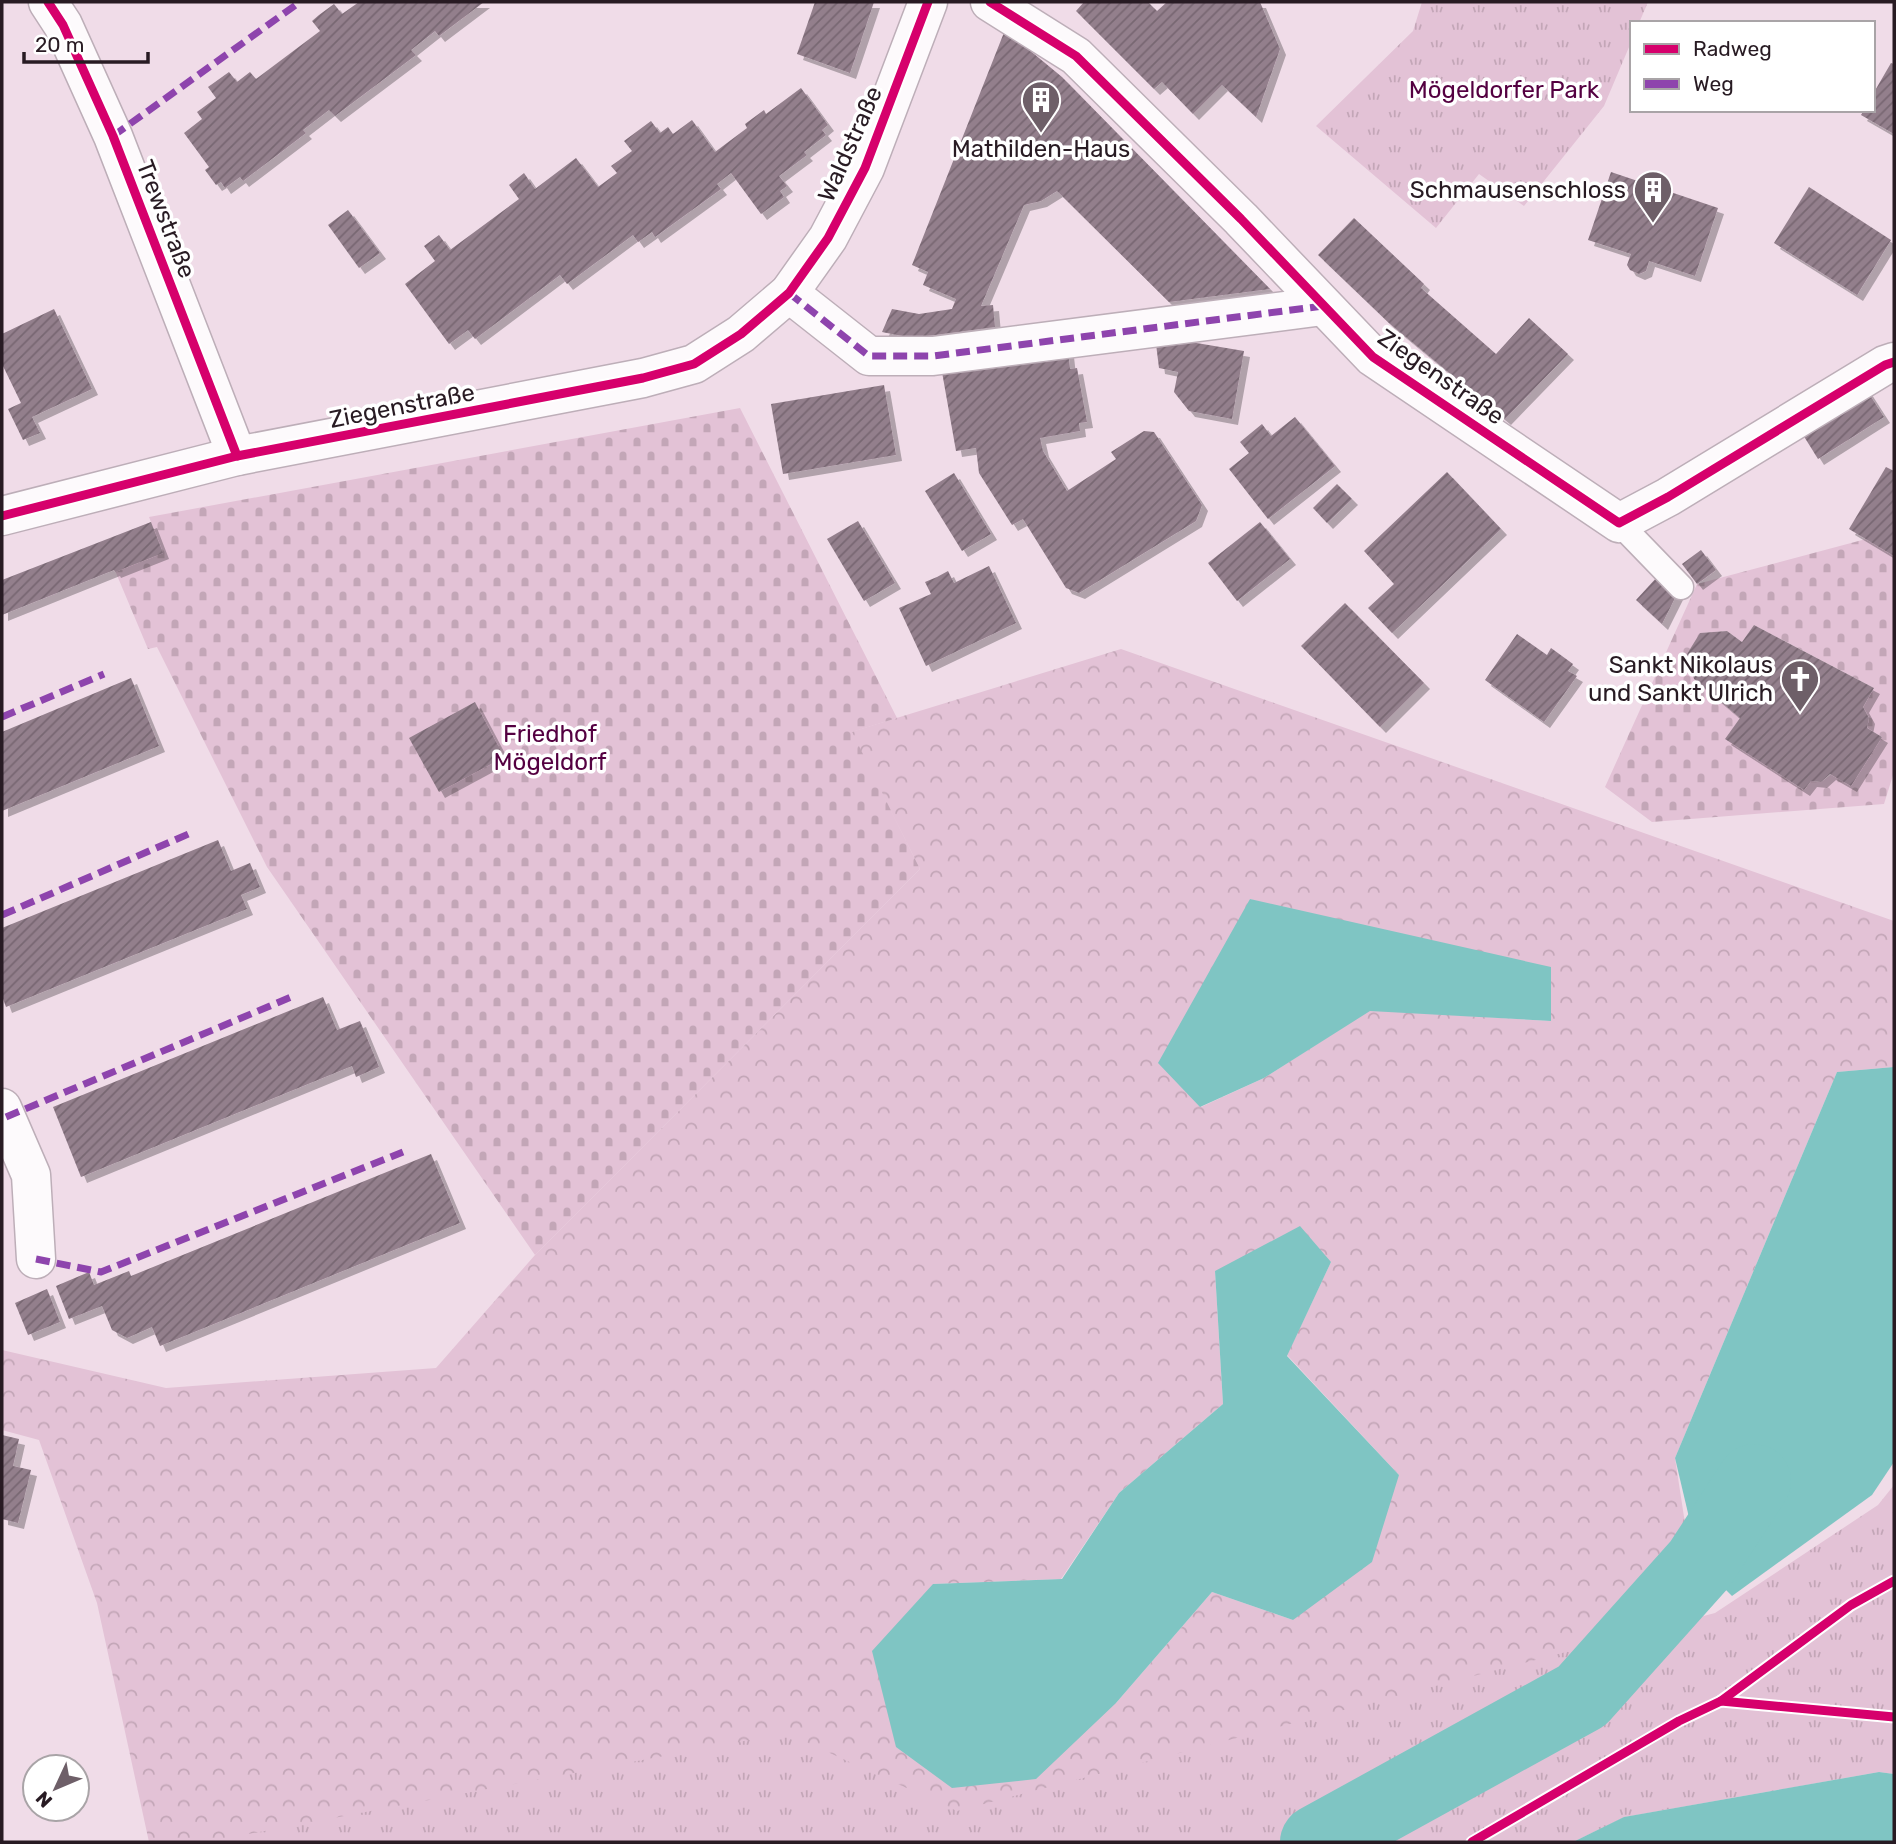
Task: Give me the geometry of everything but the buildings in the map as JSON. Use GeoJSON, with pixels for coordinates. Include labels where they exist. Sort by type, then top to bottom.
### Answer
{"type":"FeatureCollection","features":[{"type":"Feature","properties":{"kind":"street","name":"Trewstraße"},"geometry":{"type":"LineString","coordinates":[[48,2],[63,25],[113,136],[237,456]]}},
{"type":"Feature","properties":{"kind":"street","name":"Waldstraße"},"geometry":{"type":"LineString","coordinates":[[789,293],[828,238],[865,168],[928,2]]}},
{"type":"Feature","properties":{"kind":"street","name":"Ziegenstraße"},"geometry":{"type":"LineString","coordinates":[[990,2],[1076,56],[1241,219],[1373,357],[1619,523]]}},
{"type":"Feature","properties":{"kind":"street","name":"Ziegenstraße"},"geometry":{"type":"LineString","coordinates":[[2,516],[237,456],[643,378],[694,364],[741,334],[789,293]]}},
{"type":"Feature","properties":{"kind":"street"},"geometry":{"type":"LineString","coordinates":[[789,293],[869,356],[933,356],[1323,306]]}},
{"type":"Feature","properties":{"kind":"street"},"geometry":{"type":"LineString","coordinates":[[1619,523],[1668,497],[1894,362]]}},
{"type":"Feature","properties":{"kind":"street"},"geometry":{"type":"LineString","coordinates":[[2,1108],[30,1175],[36,1259]]}},
{"type":"Feature","properties":{"kind":"lane"},"geometry":{"type":"LineString","coordinates":[[1619,523],[1681,587]]}},
{"type":"Feature","properties":{"kind":"green space","name":"Mögeldorfer Park"},"geometry":{"type":"Polygon","coordinates":[[[1422,2],[1648,2],[1640,21],[1630,21],[1630,45],[1604,106],[1524,206],[1479,174],[1436,228],[1316,126],[1413,31],[1422,2]]]}},
{"type":"Feature","properties":{"kind":"green space","name":"Friedhof Mögeldorf"},"geometry":{"type":"Polygon","coordinates":[[[740,408],[897,718],[852,732],[920,869],[535,1255],[267,867],[157,647],[148,649],[103,542],[151,522],[149,517],[740,408]]]}},
{"type":"Feature","properties":{"kind":"green space"},"geometry":{"type":"Polygon","coordinates":[[[1866,539],[1894,556],[1894,772],[1884,804],[1652,822],[1605,787],[1697,584],[1866,539]],[[1754,625],[1742,642],[1727,631],[1701,633],[1687,654],[1694,679],[1740,718],[1726,739],[1804,790],[1811,781],[1821,782],[1882,737],[1867,728],[1869,718],[1863,707],[1874,688],[1754,625]]]}},
{"type":"Feature","properties":{"kind":"green space"},"geometry":{"type":"Polygon","coordinates":[[[1121,649],[1894,921],[1894,1067],[1837,1072],[1675,1458],[1690,1556],[1566,1673],[1233,1842],[149,1842],[97,1603],[39,1440],[2,1430],[2,1350],[166,1388],[436,1368],[535,1255],[920,869],[851,732],[1121,649]],[[1250,899],[1201,1107],[1264,1078],[1370,1010],[1550,1021],[1250,899]],[[1331,1262],[1215,1271],[1223,1404],[1119,1493],[1061,1579],[933,1584],[1116,1703],[1212,1592],[1293,1620],[1399,1475],[1287,1355],[1331,1262]]]}},
{"type":"Feature","properties":{"kind":"green space"},"geometry":{"type":"Polygon","coordinates":[[[1894,1485],[1894,1774],[1879,1772],[1625,1817],[1573,1842],[206,1842],[786,1733],[957,1811],[1715,1613],[1878,1505],[1894,1485]]]}},
{"type":"Feature","properties":{"kind":"shaded area"},"geometry":{"type":"Polygon","coordinates":[[[1250,899],[1551,967],[1551,1021],[1370,1011],[1264,1078],[1200,1107],[1158,1063],[1250,899]]]}},
{"type":"Feature","properties":{"kind":"shaded area"},"geometry":{"type":"Polygon","coordinates":[[[1894,1067],[1894,1462],[1872,1495],[1732,1596],[1700,1564],[1675,1458],[1837,1072],[1894,1067]]]}},
{"type":"Feature","properties":{"kind":"shaded area"},"geometry":{"type":"Polygon","coordinates":[[[1300,1226],[1331,1262],[1287,1356],[1399,1475],[1372,1562],[1293,1620],[1212,1592],[1116,1703],[1036,1779],[952,1788],[896,1747],[872,1651],[933,1584],[1062,1579],[1119,1493],[1223,1404],[1215,1271],[1300,1226]]]}},
{"type":"Feature","properties":{"kind":"shaded area"},"geometry":{"type":"Polygon","coordinates":[[[1879,1772],[1894,1774],[1894,1842],[1573,1842],[1624,1817],[1879,1772]]]}},
{"type":"Feature","properties":{"kind":"waterway"},"geometry":{"type":"LineString","coordinates":[[1317,1842],[1582,1696],[1700,1564],[1754,1481]]}},
{"type":"Feature","properties":{"kind":"marked path"},"geometry":{"type":"LineString","coordinates":[[113,136],[300,2]]}},
{"type":"Feature","properties":{"kind":"marked path"},"geometry":{"type":"LineString","coordinates":[[789,293],[869,356],[933,356],[1323,306],[1326,309]]}},
{"type":"Feature","properties":{"kind":"marked path"},"geometry":{"type":"LineString","coordinates":[[2,717],[104,674]]}},
{"type":"Feature","properties":{"kind":"marked path"},"geometry":{"type":"LineString","coordinates":[[2,915],[193,832]]}},
{"type":"Feature","properties":{"kind":"marked path"},"geometry":{"type":"LineString","coordinates":[[6,1117],[296,995]]}},
{"type":"Feature","properties":{"kind":"marked path"},"geometry":{"type":"LineString","coordinates":[[36,1259],[101,1272],[403,1152]]}},
{"type":"Feature","properties":{"kind":"cycle path"},"geometry":{"type":"LineString","coordinates":[[48,2],[63,25],[113,136],[237,456]]}},
{"type":"Feature","properties":{"kind":"cycle path"},"geometry":{"type":"LineString","coordinates":[[2,516],[237,456],[643,378],[694,364],[741,334],[789,293],[828,238],[865,168],[928,2]]}},
{"type":"Feature","properties":{"kind":"cycle path"},"geometry":{"type":"LineString","coordinates":[[990,2],[1076,56],[1241,219],[1373,357],[1619,523],[1668,497],[1894,362]]}},
{"type":"Feature","properties":{"kind":"cycle path"},"geometry":{"type":"LineString","coordinates":[[1721,1701],[1851,1605],[1894,1581]]}},
{"type":"Feature","properties":{"kind":"cycle path"},"geometry":{"type":"LineString","coordinates":[[1472,1842],[1679,1721],[1721,1701],[1894,1717]]}},
{"type":"Feature","properties":{"kind":"place","name":"Mathilden-Haus"},"geometry":{"type":"Point","coordinates":[1041,134]}},
{"type":"Feature","properties":{"kind":"place","name":"Schmausenschloss"},"geometry":{"type":"Point","coordinates":[1653,224]}},
{"type":"Feature","properties":{"kind":"place","name":"Sankt Nikolaus und Sankt Ulrich"},"geometry":{"type":"Point","coordinates":[1800,713]}}]}
